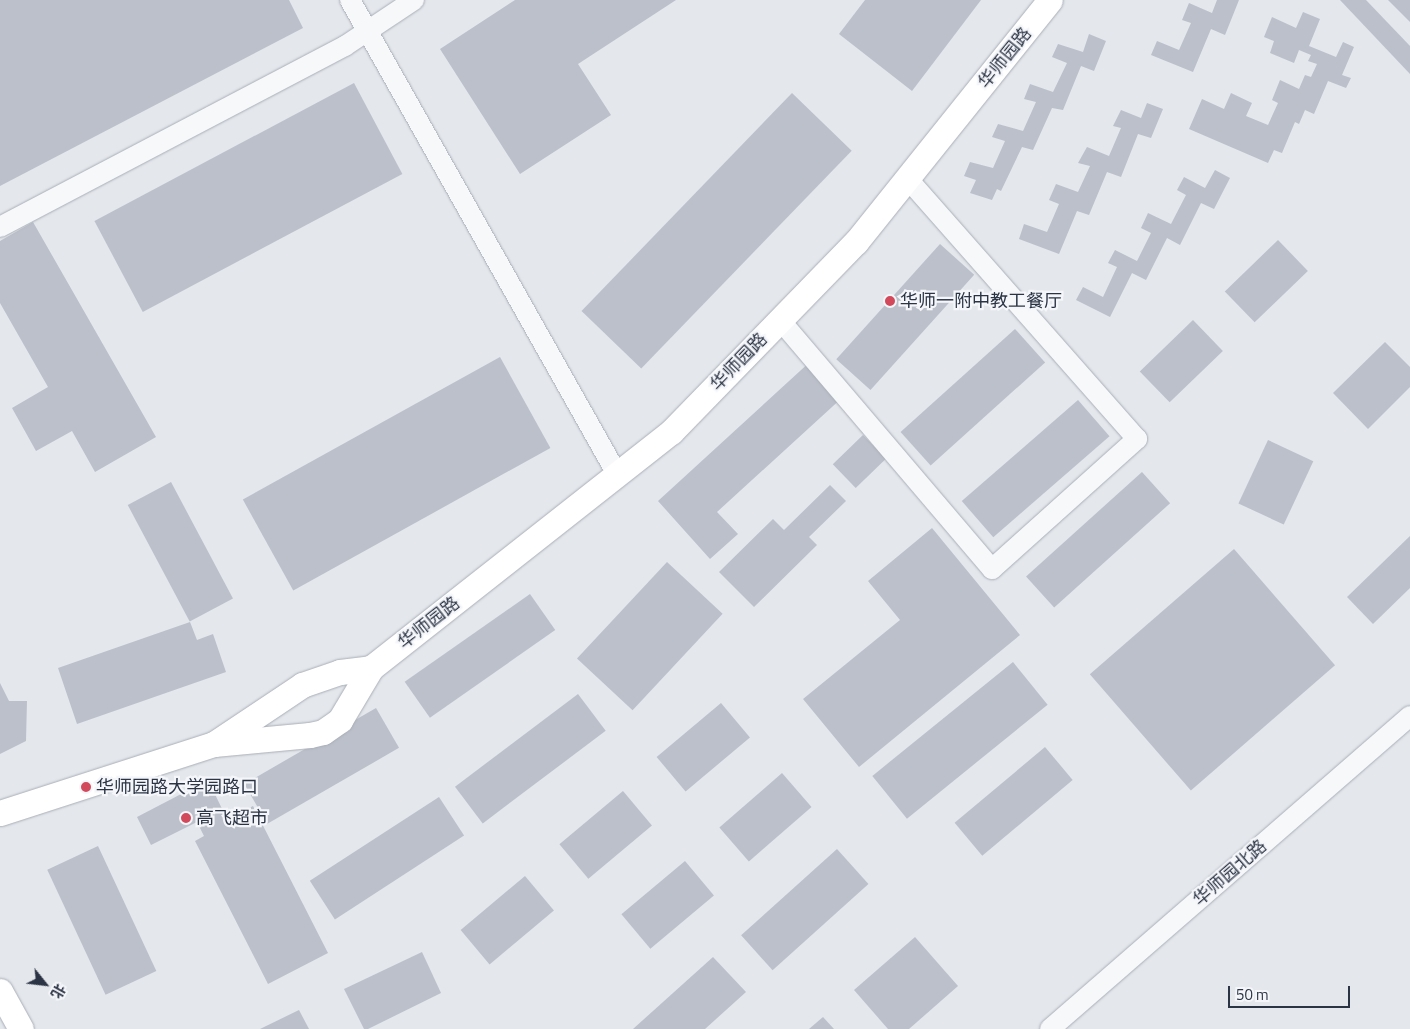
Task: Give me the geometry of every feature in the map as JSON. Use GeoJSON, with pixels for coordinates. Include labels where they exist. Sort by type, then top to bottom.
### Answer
{"type":"FeatureCollection","features":[{"type":"Feature","properties":{"kind":"main road","name":"华师园路"},"geometry":{"type":"LineString","coordinates":[[371,668],[670,432],[856,242],[1050,0]]}},
{"type":"Feature","properties":{"kind":"main road"},"geometry":{"type":"LineString","coordinates":[[214,744],[302,685],[340,672],[371,668]]}},
{"type":"Feature","properties":{"kind":"main road"},"geometry":{"type":"LineString","coordinates":[[0,814],[214,744],[310,735],[323,732],[340,720],[371,668]]}},
{"type":"Feature","properties":{"kind":"main road"},"geometry":{"type":"LineString","coordinates":[[0,991],[20,1029]]}},
{"type":"Feature","properties":{"kind":"street"},"geometry":{"type":"LineString","coordinates":[[350,0],[369,30],[617,474]]}},
{"type":"Feature","properties":{"kind":"street"},"geometry":{"type":"LineString","coordinates":[[0,227],[345,46],[414,0]]}},
{"type":"Feature","properties":{"kind":"street"},"geometry":{"type":"LineString","coordinates":[[780,320],[992,569],[1137,439],[908,179]]}},
{"type":"Feature","properties":{"kind":"street","name":"华师园北路"},"geometry":{"type":"LineString","coordinates":[[1050,1029],[1410,716]]}},
{"type":"Feature","properties":{"kind":"building"},"geometry":{"type":"Polygon","coordinates":[[[0,0],[289,0],[303,28],[0,186],[0,0]]]}},
{"type":"Feature","properties":{"kind":"building"},"geometry":{"type":"Polygon","coordinates":[[[515,0],[676,0],[578,64],[611,115],[520,174],[440,49],[515,0]]]}},
{"type":"Feature","properties":{"kind":"building"},"geometry":{"type":"Polygon","coordinates":[[[865,0],[981,0],[912,91],[839,34],[865,0]]]}},
{"type":"Feature","properties":{"kind":"building"},"geometry":{"type":"Polygon","coordinates":[[[1217,0],[1239,0],[1225,35],[1211,29],[1193,72],[1151,55],[1157,41],[1179,50],[1191,23],[1182,20],[1189,3],[1212,13],[1217,0]]]}},
{"type":"Feature","properties":{"kind":"building"},"geometry":{"type":"Polygon","coordinates":[[[1340,0],[1366,0],[1410,46],[1410,74],[1340,0]]]}},
{"type":"Feature","properties":{"kind":"building"},"geometry":{"type":"Polygon","coordinates":[[[1388,0],[1410,0],[1410,22],[1388,0]]]}},
{"type":"Feature","properties":{"kind":"building"},"geometry":{"type":"Polygon","coordinates":[[[1303,12],[1320,19],[1309,46],[1336,57],[1343,42],[1354,47],[1342,75],[1351,78],[1346,88],[1328,81],[1314,114],[1305,110],[1299,124],[1295,122],[1282,153],[1274,150],[1268,163],[1189,129],[1202,99],[1224,109],[1231,93],[1252,103],[1246,116],[1268,125],[1278,103],[1272,100],[1280,80],[1299,89],[1305,75],[1311,77],[1317,64],[1308,61],[1311,55],[1299,50],[1294,63],[1270,53],[1274,41],[1264,37],[1272,17],[1296,28],[1303,12]]]}},
{"type":"Feature","properties":{"kind":"building"},"geometry":{"type":"Polygon","coordinates":[[[1089,34],[1106,41],[1094,71],[1081,66],[1063,110],[1052,108],[1033,150],[1022,147],[1001,191],[997,189],[992,200],[970,193],[976,180],[964,176],[970,162],[993,168],[1005,141],[992,137],[998,124],[1023,131],[1036,102],[1024,99],[1030,84],[1053,92],[1067,63],[1052,57],[1058,44],[1083,52],[1089,34]]]}},
{"type":"Feature","properties":{"kind":"building"},"geometry":{"type":"Polygon","coordinates":[[[354,83],[402,174],[143,312],[94,221],[354,83]]]}},
{"type":"Feature","properties":{"kind":"building"},"geometry":{"type":"Polygon","coordinates":[[[792,93],[852,151],[641,369],[582,311],[792,93]]]}},
{"type":"Feature","properties":{"kind":"building"},"geometry":{"type":"Polygon","coordinates":[[[1147,103],[1163,109],[1151,138],[1138,134],[1121,177],[1107,172],[1089,215],[1077,211],[1059,254],[1019,239],[1024,224],[1047,232],[1059,204],[1049,200],[1056,184],[1078,192],[1090,166],[1078,163],[1087,147],[1109,156],[1121,128],[1113,126],[1121,110],[1141,118],[1147,103]]]}},
{"type":"Feature","properties":{"kind":"building"},"geometry":{"type":"Polygon","coordinates":[[[1215,170],[1230,178],[1214,209],[1201,203],[1180,245],[1167,238],[1146,280],[1132,273],[1110,317],[1076,300],[1083,287],[1103,297],[1117,267],[1108,263],[1115,250],[1137,261],[1151,233],[1141,228],[1148,213],[1171,224],[1186,195],[1177,190],[1184,177],[1205,188],[1215,170]]]}},
{"type":"Feature","properties":{"kind":"building"},"geometry":{"type":"Polygon","coordinates":[[[33,222],[156,437],[95,472],[72,431],[36,451],[12,408],[48,387],[0,303],[0,241],[33,222]]]}},
{"type":"Feature","properties":{"kind":"building"},"geometry":{"type":"Polygon","coordinates":[[[1278,240],[1308,271],[1255,322],[1225,291],[1278,240]]]}},
{"type":"Feature","properties":{"kind":"building"},"geometry":{"type":"Polygon","coordinates":[[[940,244],[974,275],[870,390],[836,359],[940,244]]]}},
{"type":"Feature","properties":{"kind":"building"},"geometry":{"type":"Polygon","coordinates":[[[1193,320],[1223,351],[1170,402],[1140,371],[1193,320]]]}},
{"type":"Feature","properties":{"kind":"building"},"geometry":{"type":"Polygon","coordinates":[[[1015,329],[1045,362],[931,465],[901,432],[1015,329]]]}},
{"type":"Feature","properties":{"kind":"building"},"geometry":{"type":"Polygon","coordinates":[[[1385,342],[1410,367],[1410,387],[1368,429],[1333,393],[1385,342]]]}},
{"type":"Feature","properties":{"kind":"building"},"geometry":{"type":"Polygon","coordinates":[[[500,357],[550,448],[293,590],[243,500],[500,357]]]}},
{"type":"Feature","properties":{"kind":"building"},"geometry":{"type":"Polygon","coordinates":[[[812,360],[844,396],[717,512],[738,534],[710,559],[658,501],[812,360]]]}},
{"type":"Feature","properties":{"kind":"building"},"geometry":{"type":"Polygon","coordinates":[[[1078,400],[1109,436],[993,537],[962,501],[1078,400]]]}},
{"type":"Feature","properties":{"kind":"building"},"geometry":{"type":"Polygon","coordinates":[[[863,435],[886,459],[856,488],[833,464],[863,435]]]}},
{"type":"Feature","properties":{"kind":"building"},"geometry":{"type":"Polygon","coordinates":[[[1268,440],[1313,461],[1284,525],[1238,503],[1268,440]]]}},
{"type":"Feature","properties":{"kind":"building"},"geometry":{"type":"Polygon","coordinates":[[[1142,472],[1170,503],[1054,608],[1026,576],[1142,472]]]}},
{"type":"Feature","properties":{"kind":"building"},"geometry":{"type":"Polygon","coordinates":[[[171,482],[233,599],[190,622],[128,505],[171,482]]]}},
{"type":"Feature","properties":{"kind":"building"},"geometry":{"type":"Polygon","coordinates":[[[830,485],[846,501],[809,537],[817,545],[754,607],[719,572],[773,519],[784,530],[830,485]]]}},
{"type":"Feature","properties":{"kind":"building"},"geometry":{"type":"Polygon","coordinates":[[[932,528],[1020,635],[859,767],[803,699],[900,620],[868,581],[932,528]]]}},
{"type":"Feature","properties":{"kind":"building"},"geometry":{"type":"Polygon","coordinates":[[[1410,536],[1410,588],[1373,624],[1347,597],[1410,536]]]}},
{"type":"Feature","properties":{"kind":"building"},"geometry":{"type":"Polygon","coordinates":[[[1234,549],[1335,665],[1191,791],[1090,674],[1234,549]]]}},
{"type":"Feature","properties":{"kind":"building"},"geometry":{"type":"Polygon","coordinates":[[[667,562],[723,614],[633,710],[577,659],[667,562]]]}},
{"type":"Feature","properties":{"kind":"building"},"geometry":{"type":"Polygon","coordinates":[[[530,594],[555,630],[430,718],[405,682],[530,594]]]}},
{"type":"Feature","properties":{"kind":"building"},"geometry":{"type":"Polygon","coordinates":[[[190,622],[197,640],[213,634],[226,672],[77,724],[58,668],[190,622]]]}},
{"type":"Feature","properties":{"kind":"building"},"geometry":{"type":"Polygon","coordinates":[[[1013,662],[1048,705],[907,819],[872,776],[1013,662]]]}},
{"type":"Feature","properties":{"kind":"building"},"geometry":{"type":"Polygon","coordinates":[[[0,683],[9,701],[27,701],[26,741],[0,754],[0,683]]]}},
{"type":"Feature","properties":{"kind":"building"},"geometry":{"type":"Polygon","coordinates":[[[578,694],[606,731],[483,823],[455,787],[578,694]]]}},
{"type":"Feature","properties":{"kind":"building"},"geometry":{"type":"Polygon","coordinates":[[[721,703],[750,737],[686,791],[657,757],[721,703]]]}},
{"type":"Feature","properties":{"kind":"building"},"geometry":{"type":"Polygon","coordinates":[[[376,708],[399,748],[267,824],[244,784],[376,708]]]}},
{"type":"Feature","properties":{"kind":"building"},"geometry":{"type":"Polygon","coordinates":[[[1045,747],[1073,780],[982,856],[955,823],[1045,747]]]}},
{"type":"Feature","properties":{"kind":"building"},"geometry":{"type":"Polygon","coordinates":[[[782,773],[812,807],[749,861],[719,827],[782,773]]]}},
{"type":"Feature","properties":{"kind":"building"},"geometry":{"type":"Polygon","coordinates":[[[208,780],[227,819],[253,806],[328,953],[268,984],[195,841],[204,836],[197,822],[151,845],[137,817],[208,780]]]}},
{"type":"Feature","properties":{"kind":"building"},"geometry":{"type":"Polygon","coordinates":[[[623,791],[652,825],[588,879],[559,844],[623,791]]]}},
{"type":"Feature","properties":{"kind":"building"},"geometry":{"type":"Polygon","coordinates":[[[439,797],[464,836],[335,919],[310,881],[439,797]]]}},
{"type":"Feature","properties":{"kind":"building"},"geometry":{"type":"Polygon","coordinates":[[[98,846],[156,971],[106,995],[47,870],[98,846]]]}},
{"type":"Feature","properties":{"kind":"building"},"geometry":{"type":"Polygon","coordinates":[[[837,849],[868,884],[773,970],[741,935],[837,849]]]}},
{"type":"Feature","properties":{"kind":"building"},"geometry":{"type":"Polygon","coordinates":[[[685,861],[714,895],[650,949],[621,914],[685,861]]]}},
{"type":"Feature","properties":{"kind":"building"},"geometry":{"type":"Polygon","coordinates":[[[525,876],[554,910],[490,964],[461,930],[525,876]]]}},
{"type":"Feature","properties":{"kind":"building"},"geometry":{"type":"Polygon","coordinates":[[[915,937],[958,986],[909,1029],[888,1029],[854,990],[915,937]]]}},
{"type":"Feature","properties":{"kind":"building"},"geometry":{"type":"Polygon","coordinates":[[[422,952],[441,993],[368,1029],[364,1029],[344,989],[422,952]]]}},
{"type":"Feature","properties":{"kind":"building"},"geometry":{"type":"Polygon","coordinates":[[[713,957],[746,992],[705,1029],[633,1029],[713,957]]]}},
{"type":"Feature","properties":{"kind":"building"},"geometry":{"type":"Polygon","coordinates":[[[299,1010],[309,1029],[260,1029],[299,1010]]]}},
{"type":"Feature","properties":{"kind":"building"},"geometry":{"type":"Polygon","coordinates":[[[823,1017],[834,1029],[809,1029],[823,1017]]]}},
{"type":"Feature","properties":{"kind":"place","name":"华师一附中教工餐厅"},"geometry":{"type":"Point","coordinates":[890,301]}},
{"type":"Feature","properties":{"kind":"place","name":"华师园路大学园路口"},"geometry":{"type":"Point","coordinates":[86,787]}},
{"type":"Feature","properties":{"kind":"place","name":"高飞超市"},"geometry":{"type":"Point","coordinates":[186,818]}}]}
